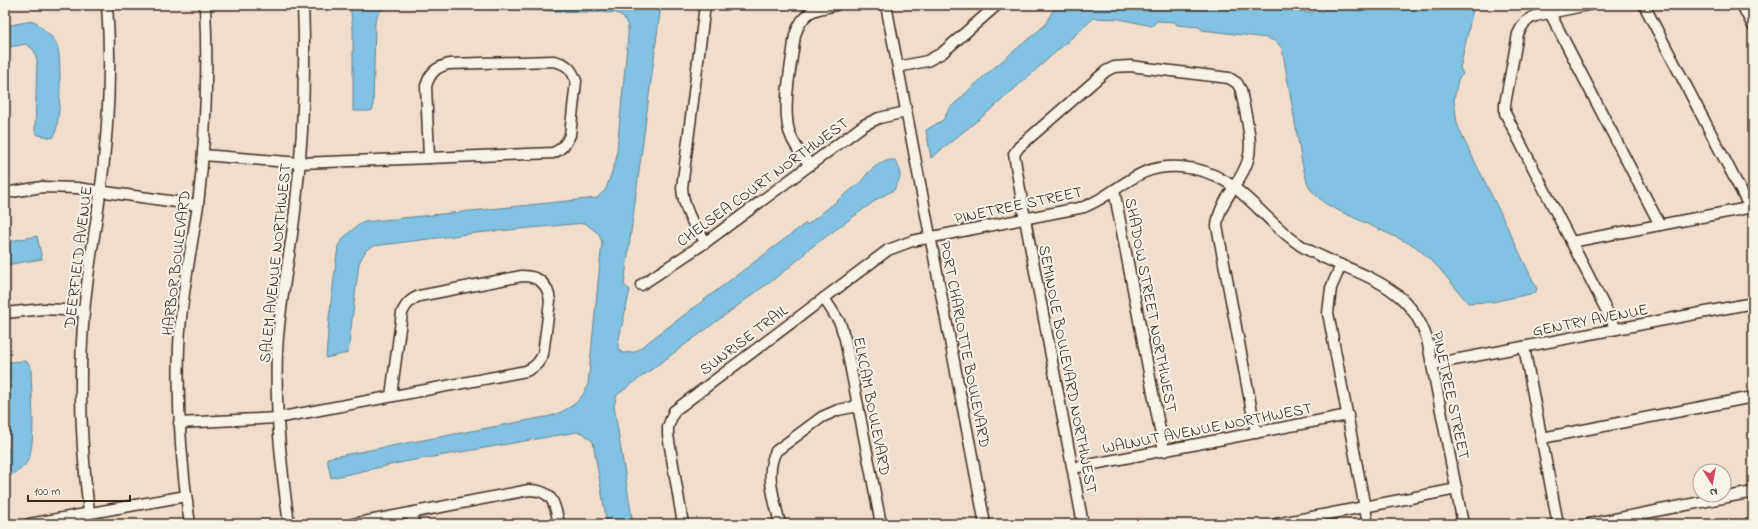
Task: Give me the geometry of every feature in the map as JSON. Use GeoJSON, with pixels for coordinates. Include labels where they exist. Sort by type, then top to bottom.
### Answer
{"type":"FeatureCollection","features":[{"type":"Feature","properties":{"kind":"street","name":"DEERFIELD AVENUE"},"geometry":{"type":"LineString","coordinates":[[89,512],[84,474],[80,415],[81,347],[84,311],[101,190],[106,139],[108,83],[107,5]]}},
{"type":"Feature","properties":{"kind":"street","name":"HARBOR BOULEVARD"},"geometry":{"type":"LineString","coordinates":[[190,524],[179,423],[178,384],[181,318],[198,205],[203,155],[206,76],[205,5]]}},
{"type":"Feature","properties":{"kind":"street","name":"SALEM AVENUE NORTHWEST"},"geometry":{"type":"LineString","coordinates":[[289,524],[280,463],[277,418],[277,364],[280,316],[294,219],[300,163],[304,78],[303,5]]}},
{"type":"Feature","properties":{"kind":"street"},"geometry":{"type":"LineString","coordinates":[[705,5],[682,188],[684,203],[689,218],[706,242]]}},
{"type":"Feature","properties":{"kind":"street"},"geometry":{"type":"LineString","coordinates":[[810,165],[796,146],[787,122],[787,105],[795,35],[803,17],[810,12],[836,5]]}},
{"type":"Feature","properties":{"kind":"street","name":"PORT CHARLOTTE BOULEVARD"},"geometry":{"type":"LineString","coordinates":[[886,5],[985,524]]}},
{"type":"Feature","properties":{"kind":"street"},"geometry":{"type":"LineString","coordinates":[[898,67],[919,63],[935,57],[949,47],[984,10],[996,5]]}},
{"type":"Feature","properties":{"kind":"street"},"geometry":{"type":"LineString","coordinates":[[1588,5],[1535,16],[1527,20],[1522,26],[1518,34],[1506,96],[1505,113],[1616,329]]}},
{"type":"Feature","properties":{"kind":"street"},"geometry":{"type":"LineString","coordinates":[[1571,242],[1751,208],[1644,5]]}},
{"type":"Feature","properties":{"kind":"street"},"geometry":{"type":"LineString","coordinates":[[1742,5],[1753,26]]}},
{"type":"Feature","properties":{"kind":"street"},"geometry":{"type":"LineString","coordinates":[[1550,13],[1660,225]]}},
{"type":"Feature","properties":{"kind":"street"},"geometry":{"type":"LineString","coordinates":[[203,155],[300,163],[429,158],[554,153],[567,143],[570,135],[576,81],[573,73],[565,64],[553,60],[449,64],[441,66],[431,74],[426,86],[429,158]]}},
{"type":"Feature","properties":{"kind":"street","name":"SEMINOLE BOULEVARD NORTHWEST"},"geometry":{"type":"LineString","coordinates":[[1083,524],[1014,154],[1019,147],[1106,71],[1122,66],[1230,78],[1237,83],[1241,90],[1250,142],[1250,150],[1246,166],[1234,186]]}},
{"type":"Feature","properties":{"kind":"street","name":"CHELSEA COURT NORTHWEST"},"geometry":{"type":"LineString","coordinates":[[641,285],[706,242],[868,123],[880,118],[906,112]]}},
{"type":"Feature","properties":{"kind":"street","name":"PINETREE STREET"},"geometry":{"type":"LineString","coordinates":[[930,238],[1084,207],[1100,200],[1125,182],[1142,173],[1170,167],[1200,170],[1234,186],[1256,204],[1287,236],[1309,250],[1386,287],[1408,305],[1424,330],[1433,364],[1463,524]]}},
{"type":"Feature","properties":{"kind":"street"},"geometry":{"type":"LineString","coordinates":[[1234,186],[1220,210],[1217,226],[1256,433]]}},
{"type":"Feature","properties":{"kind":"street"},"geometry":{"type":"LineString","coordinates":[[5,193],[48,187],[101,190],[198,205]]}},
{"type":"Feature","properties":{"kind":"street","name":"SHADOW STREET NORTHWEST"},"geometry":{"type":"LineString","coordinates":[[1114,190],[1164,451]]}},
{"type":"Feature","properties":{"kind":"street","name":"SUNRISE TRAIL"},"geometry":{"type":"LineString","coordinates":[[683,524],[668,435],[668,427],[674,411],[892,248],[904,243],[930,238]]}},
{"type":"Feature","properties":{"kind":"street"},"geometry":{"type":"LineString","coordinates":[[1341,265],[1331,288],[1328,314],[1368,524]]}},
{"type":"Feature","properties":{"kind":"street"},"geometry":{"type":"LineString","coordinates":[[179,423],[277,418],[526,371],[539,361],[543,354],[550,301],[549,292],[545,285],[538,279],[530,276],[522,276],[419,296],[411,299],[405,305],[402,313],[391,396]]}},
{"type":"Feature","properties":{"kind":"street","name":"ELKCAM BOULEVARD"},"geometry":{"type":"LineString","coordinates":[[824,298],[836,316],[843,331],[881,524]]}},
{"type":"Feature","properties":{"kind":"street","name":"GENTRY AVENUE"},"geometry":{"type":"LineString","coordinates":[[1433,364],[1753,302]]}},
{"type":"Feature","properties":{"kind":"street"},"geometry":{"type":"LineString","coordinates":[[5,313],[43,309],[84,311]]}},
{"type":"Feature","properties":{"kind":"street"},"geometry":{"type":"LineString","coordinates":[[1524,347],[1558,524]]}},
{"type":"Feature","properties":{"kind":"street"},"geometry":{"type":"LineString","coordinates":[[1542,438],[1753,398]]}},
{"type":"Feature","properties":{"kind":"street"},"geometry":{"type":"LineString","coordinates":[[780,524],[770,476],[772,459],[776,451],[822,417],[838,410],[858,406]]}},
{"type":"Feature","properties":{"kind":"street","name":"WALNUT AVENUE NORTHWEST"},"geometry":{"type":"LineString","coordinates":[[1073,468],[1348,415]]}},
{"type":"Feature","properties":{"kind":"street"},"geometry":{"type":"LineString","coordinates":[[1276,524],[1457,489]]}},
{"type":"Feature","properties":{"kind":"street"},"geometry":{"type":"LineString","coordinates":[[353,524],[529,490],[537,490],[545,493],[552,499],[556,506],[559,524]]}},
{"type":"Feature","properties":{"kind":"street"},"geometry":{"type":"LineString","coordinates":[[1589,524],[1753,492]]}},
{"type":"Feature","properties":{"kind":"street"},"geometry":{"type":"LineString","coordinates":[[29,524],[89,512],[186,496]]}},
{"type":"Feature","properties":{"kind":"street"},"geometry":{"type":"LineString","coordinates":[[412,513],[413,524]]}},
{"type":"Feature","properties":{"kind":"water"},"geometry":{"type":"Polygon","coordinates":[[[350,5],[661,5],[624,285],[630,290],[618,343],[618,348],[622,353],[635,352],[806,223],[807,225],[862,181],[876,166],[886,161],[895,160],[900,170],[900,178],[894,190],[879,198],[805,252],[804,255],[782,273],[617,395],[614,406],[633,524],[607,524],[593,442],[583,433],[577,432],[404,462],[331,478],[327,458],[551,416],[569,408],[582,396],[588,384],[602,242],[599,234],[585,223],[476,233],[374,246],[366,250],[359,263],[348,353],[326,358],[329,318],[338,246],[349,232],[364,222],[597,198],[606,189],[616,160],[628,32],[626,22],[622,16],[616,13],[390,6],[380,12],[375,23],[373,109],[371,111],[353,111],[353,30],[350,5]]]}},
{"type":"Feature","properties":{"kind":"water"},"geometry":{"type":"Polygon","coordinates":[[[1059,5],[1261,5],[1304,12],[1312,12],[1319,9],[1321,12],[1325,9],[1325,5],[1474,5],[1460,68],[1463,74],[1458,79],[1454,100],[1457,123],[1537,289],[1535,293],[1492,302],[1468,303],[1438,267],[1415,246],[1323,202],[1311,190],[1307,182],[1302,163],[1282,48],[1275,41],[1267,38],[1202,30],[1199,27],[1177,25],[1175,22],[1157,21],[1152,26],[1119,19],[1094,18],[994,107],[931,158],[926,130],[943,120],[949,109],[983,77],[1044,26],[1054,9],[1059,5]]]}},
{"type":"Feature","properties":{"kind":"water"},"geometry":{"type":"Polygon","coordinates":[[[32,21],[36,22],[53,39],[59,52],[59,108],[56,132],[53,138],[38,135],[35,131],[37,60],[34,50],[26,44],[5,48],[5,26],[32,21]]]}},
{"type":"Feature","properties":{"kind":"water"},"geometry":{"type":"Polygon","coordinates":[[[37,236],[42,259],[5,265],[5,242],[37,236]]]}},
{"type":"Feature","properties":{"kind":"water"},"geometry":{"type":"Polygon","coordinates":[[[26,361],[31,367],[33,423],[32,445],[29,459],[24,466],[17,472],[5,477],[5,456],[9,450],[10,444],[9,362],[26,361]]]}}]}
